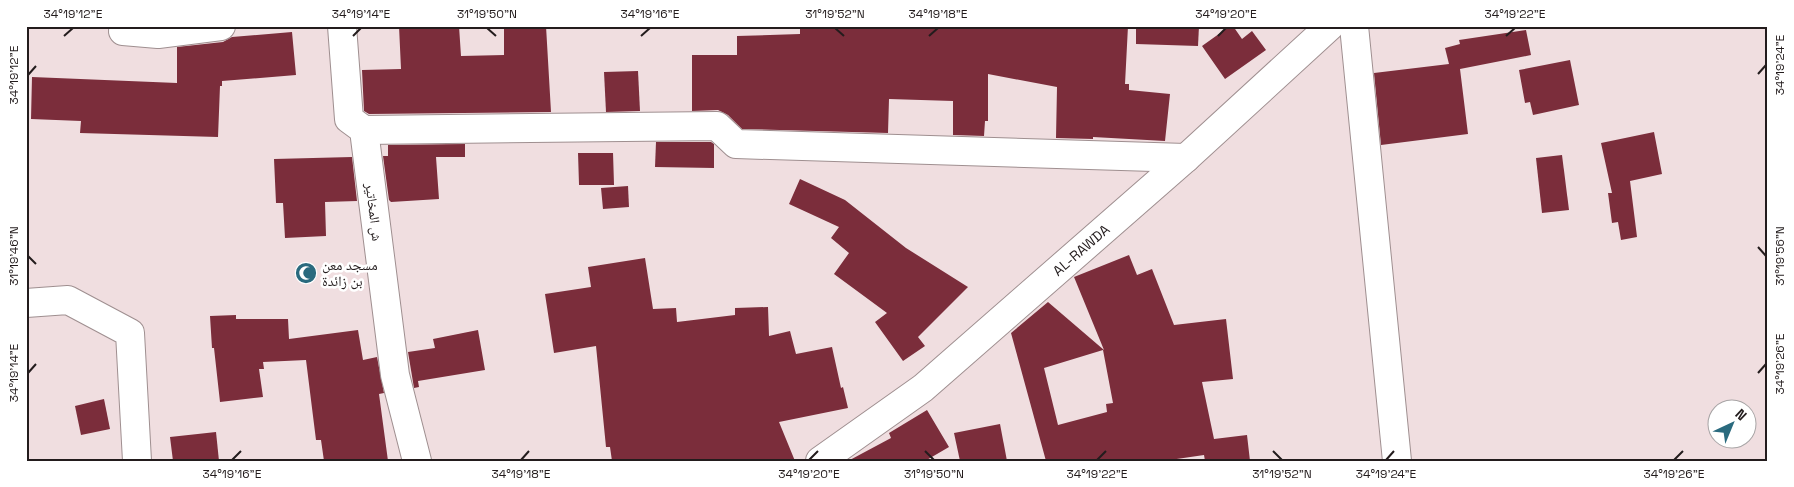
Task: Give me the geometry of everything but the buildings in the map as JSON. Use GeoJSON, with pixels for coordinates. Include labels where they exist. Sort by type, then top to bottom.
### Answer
{"type":"FeatureCollection","features":[{"type":"Feature","properties":{"kind":"street"},"geometry":{"type":"LineString","coordinates":[[123,31],[158,34],[221,26]]}},
{"type":"Feature","properties":{"kind":"street"},"geometry":{"type":"LineString","coordinates":[[342,26],[349,119],[364,130],[717,126],[736,144],[1186,158]]}},
{"type":"Feature","properties":{"kind":"street","name":"AL-RAWDA"},"geometry":{"type":"LineString","coordinates":[[820,461],[923,388],[1186,158],[1330,26]]}},
{"type":"Feature","properties":{"kind":"street"},"geometry":{"type":"LineString","coordinates":[[1354,26],[1397,461]]}},
{"type":"Feature","properties":{"kind":"street","name":"ش المخاتير"},"geometry":{"type":"LineString","coordinates":[[364,130],[395,375],[417,461]]}},
{"type":"Feature","properties":{"kind":"street"},"geometry":{"type":"LineString","coordinates":[[26,304],[68,300],[130,333],[137,461]]}},
{"type":"Feature","properties":{"kind":"place","name":"مسجد معن بن زائدة"},"geometry":{"type":"Point","coordinates":[306,273]}}]}
